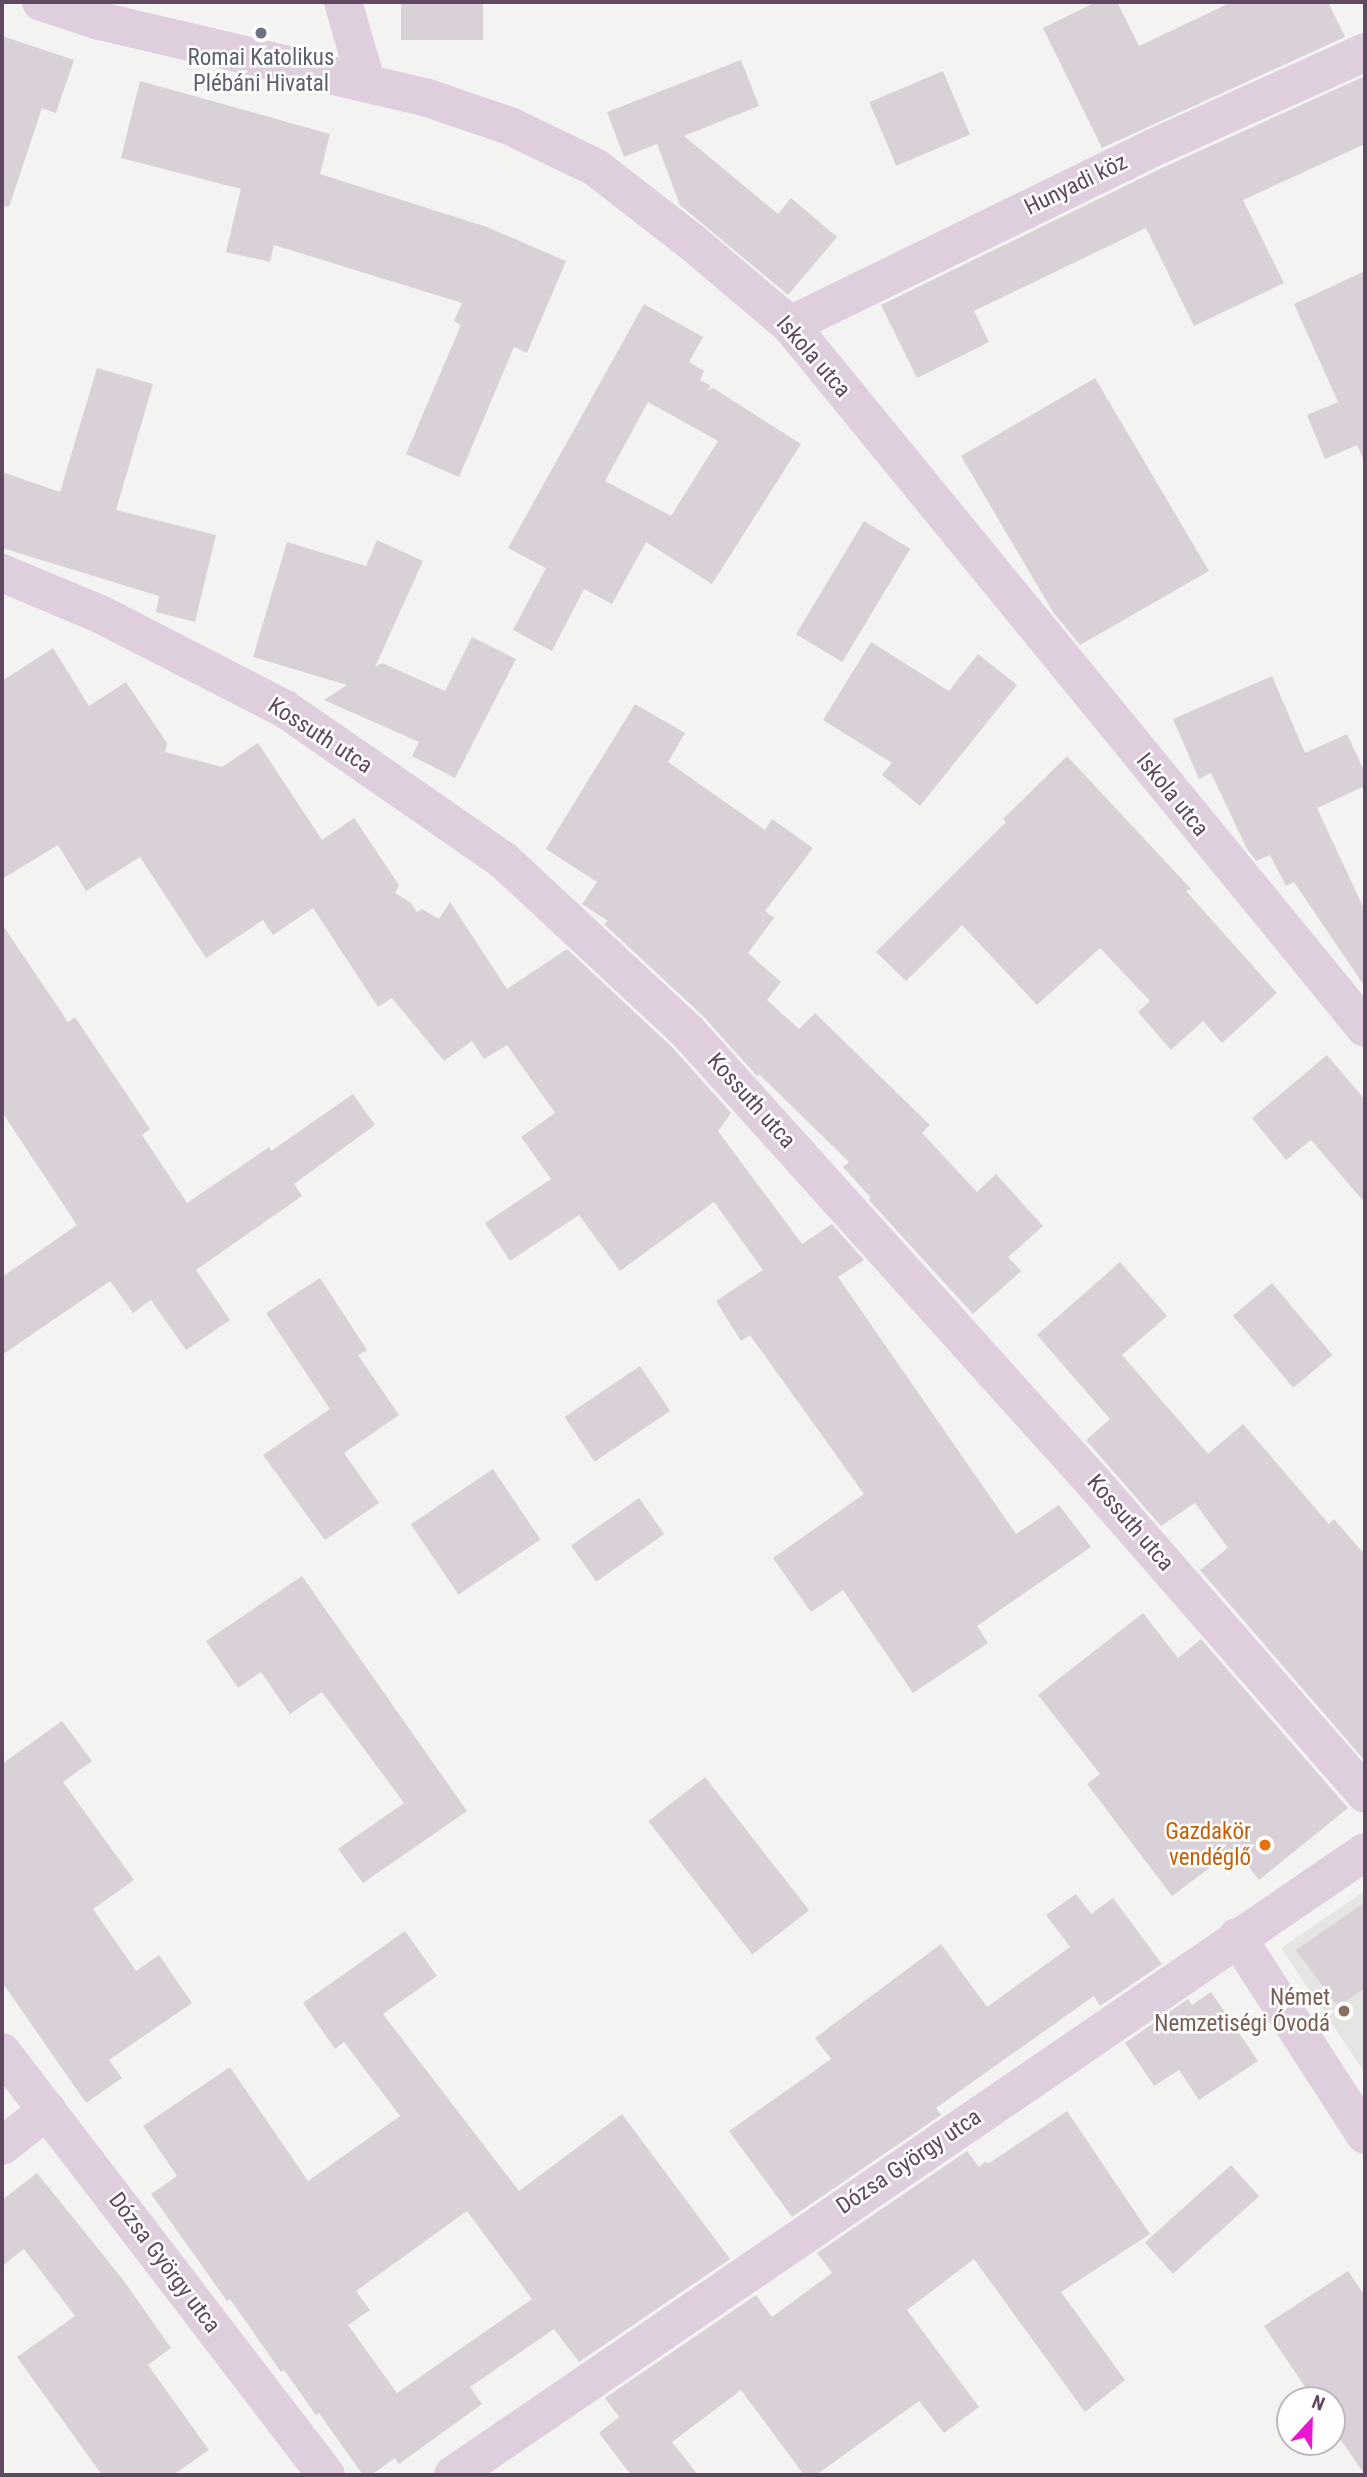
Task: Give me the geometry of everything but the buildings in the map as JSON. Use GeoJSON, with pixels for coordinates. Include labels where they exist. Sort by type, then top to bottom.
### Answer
{"type":"FeatureCollection","features":[{"type":"Feature","properties":{"kind":"street","name":"Iskola utca"},"geometry":{"type":"LineString","coordinates":[[41,2],[100,21],[428,97],[510,126],[594,167],[693,243],[790,325],[1365,1028]]}},
{"type":"Feature","properties":{"kind":"street"},"geometry":{"type":"LineString","coordinates":[[343,2],[366,81]]}},
{"type":"Feature","properties":{"kind":"street","name":"Hunyadi köz"},"geometry":{"type":"LineString","coordinates":[[790,325],[1155,146],[1365,52]]}},
{"type":"Feature","properties":{"kind":"street","name":"Kossuth utca"},"geometry":{"type":"LineString","coordinates":[[2,573],[100,614],[285,709],[503,860],[688,1032],[1096,1484],[1365,1794]]}},
{"type":"Feature","properties":{"kind":"street","name":"Dózsa György utca"},"geometry":{"type":"LineString","coordinates":[[453,2475],[1365,1852]]}},
{"type":"Feature","properties":{"kind":"street"},"geometry":{"type":"LineString","coordinates":[[1237,1937],[1365,2136]]}},
{"type":"Feature","properties":{"kind":"street","name":"Dózsa György utca"},"geometry":{"type":"LineString","coordinates":[[2,2052],[326,2475]]}},
{"type":"Feature","properties":{"kind":"street"},"geometry":{"type":"LineString","coordinates":[[2,2146],[48,2110]]}},
{"type":"Feature","properties":{"kind":"shaded area","name":"Német Nemzetiségi Óvodá"},"geometry":{"type":"Polygon","coordinates":[[[1365,1891],[1365,2073],[1281,1948],[1365,1891]]]}},
{"type":"Feature","properties":{"kind":"place","name":"Romai Katolikus Plébáni Hivatal"},"geometry":{"type":"Point","coordinates":[261,33]}},
{"type":"Feature","properties":{"kind":"place","name":"Gazdakör vendéglő"},"geometry":{"type":"Point","coordinates":[1265,1845]}},
{"type":"Feature","properties":{"kind":"place","name":"Német Nemzetiségi Óvodá"},"geometry":{"type":"Point","coordinates":[1344,2011]}}]}
